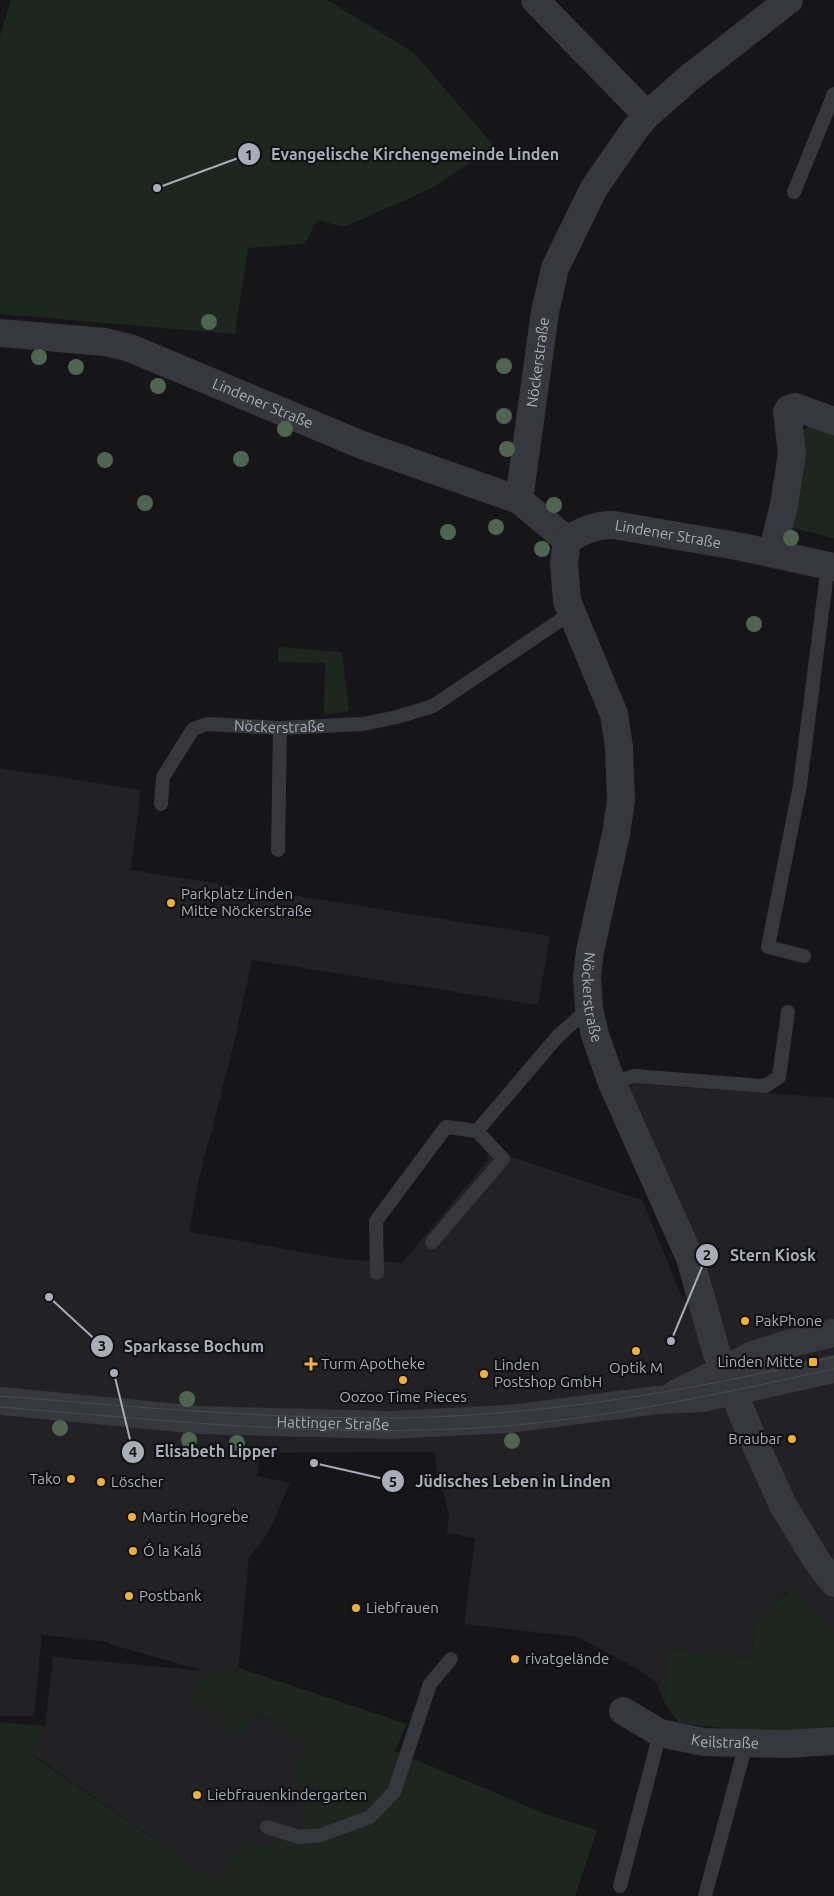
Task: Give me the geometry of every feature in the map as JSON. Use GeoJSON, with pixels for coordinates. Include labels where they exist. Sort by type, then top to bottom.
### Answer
{"type":"FeatureCollection","features":[{"type":"Feature","properties":{"kind":"street"},"geometry":{"type":"LineString","coordinates":[[536,0],[647,115]]}},
{"type":"Feature","properties":{"kind":"street","name":"Nöckerstraße"},"geometry":{"type":"LineString","coordinates":[[519,500],[545,312],[555,268],[594,188],[635,128],[647,115],[689,78],[789,0]]}},
{"type":"Feature","properties":{"kind":"street","name":"Lindener Straße"},"geometry":{"type":"LineString","coordinates":[[0,334],[105,342],[130,348],[362,445],[519,500]]}},
{"type":"Feature","properties":{"kind":"street"},"geometry":{"type":"LineString","coordinates":[[772,553],[784,505],[792,453],[787,412],[795,407],[834,421]]}},
{"type":"Feature","properties":{"kind":"street"},"geometry":{"type":"LineString","coordinates":[[519,500],[567,540]]}},
{"type":"Feature","properties":{"kind":"street","name":"Lindener Straße"},"geometry":{"type":"LineString","coordinates":[[567,540],[585,530],[606,525],[669,534],[831,566]]}},
{"type":"Feature","properties":{"kind":"street","name":"Nöckerstraße"},"geometry":{"type":"LineString","coordinates":[[567,540],[564,576],[565,594],[571,613],[614,714],[620,756],[621,801],[616,834],[590,951],[587,976],[589,1008],[595,1035],[612,1083],[690,1258],[728,1380]]}},
{"type":"Feature","properties":{"kind":"street","name":"Hattinger Straße"},"geometry":{"type":"LineString","coordinates":[[0,1401],[200,1420],[391,1425],[508,1419],[665,1400],[702,1398],[767,1351],[834,1333]]}},
{"type":"Feature","properties":{"kind":"street","name":"Hattinger Straße"},"geometry":{"type":"LineString","coordinates":[[728,1380],[834,1369]]}},
{"type":"Feature","properties":{"kind":"street"},"geometry":{"type":"LineString","coordinates":[[728,1380],[755,1446],[783,1505],[817,1561],[834,1583]]}},
{"type":"Feature","properties":{"kind":"street","name":"Keilstraße"},"geometry":{"type":"LineString","coordinates":[[623,1711],[660,1733],[704,1742],[786,1744],[834,1741]]}},
{"type":"Feature","properties":{"kind":"lane"},"geometry":{"type":"LineString","coordinates":[[794,192],[834,94]]}},
{"type":"Feature","properties":{"kind":"lane"},"geometry":{"type":"LineString","coordinates":[[804,956],[768,947],[800,785],[831,566]]}},
{"type":"Feature","properties":{"kind":"lane","name":"Nöckerstraße"},"geometry":{"type":"LineString","coordinates":[[161,804],[163,777],[193,729],[207,724],[280,728],[363,724],[397,717],[433,706],[571,613]]}},
{"type":"Feature","properties":{"kind":"lane"},"geometry":{"type":"LineString","coordinates":[[278,850],[280,728]]}},
{"type":"Feature","properties":{"kind":"lane"},"geometry":{"type":"LineString","coordinates":[[477,1131],[558,1036],[589,1008]]}},
{"type":"Feature","properties":{"kind":"lane"},"geometry":{"type":"LineString","coordinates":[[612,1083],[634,1076],[765,1086],[779,1077],[788,1012]]}},
{"type":"Feature","properties":{"kind":"lane"},"geometry":{"type":"LineString","coordinates":[[376,1273],[376,1221],[446,1127],[477,1131],[503,1159],[432,1242]]}},
{"type":"Feature","properties":{"kind":"lane"},"geometry":{"type":"LineString","coordinates":[[728,1380],[834,1357]]}},
{"type":"Feature","properties":{"kind":"lane"},"geometry":{"type":"LineString","coordinates":[[728,1380],[779,1369]]}},
{"type":"Feature","properties":{"kind":"lane"},"geometry":{"type":"LineString","coordinates":[[268,1827],[299,1837],[322,1835],[370,1817],[394,1792],[430,1684],[451,1658]]}},
{"type":"Feature","properties":{"kind":"lane"},"geometry":{"type":"LineString","coordinates":[[620,1886],[660,1733]]}},
{"type":"Feature","properties":{"kind":"lane"},"geometry":{"type":"LineString","coordinates":[[705,1896],[746,1744]]}},
{"type":"Feature","properties":{"kind":"shaded area"},"geometry":{"type":"Polygon","coordinates":[[[11,0],[327,0],[413,52],[495,147],[430,189],[344,227],[317,220],[305,244],[248,248],[235,334],[0,314],[0,36],[11,0]]]}},
{"type":"Feature","properties":{"kind":"shaded area"},"geometry":{"type":"Polygon","coordinates":[[[817,421],[834,428],[834,538],[793,528],[800,481],[801,432],[817,421]]]}},
{"type":"Feature","properties":{"kind":"shaded area"},"geometry":{"type":"Polygon","coordinates":[[[278,647],[342,652],[349,711],[324,715],[325,663],[278,662],[278,647]]]}},
{"type":"Feature","properties":{"kind":"shaded area"},"geometry":{"type":"Polygon","coordinates":[[[0,768],[141,790],[131,870],[550,936],[538,1005],[252,960],[235,1039],[198,1183],[189,1232],[343,1259],[402,1263],[489,1159],[487,1157],[491,1150],[642,1200],[682,1297],[714,1292],[707,1264],[628,1087],[636,1084],[834,1098],[834,1628],[791,1589],[755,1621],[751,1659],[667,1648],[666,1706],[657,1683],[639,1670],[578,1637],[464,1624],[475,1538],[447,1533],[449,1516],[444,1494],[437,1482],[435,1452],[260,1453],[257,1476],[290,1483],[269,1531],[249,1557],[238,1674],[221,1716],[243,1735],[257,1712],[309,1744],[295,1764],[308,1822],[283,1838],[262,1847],[248,1839],[218,1883],[33,1755],[45,1726],[53,1657],[205,1671],[109,1644],[109,1642],[42,1635],[34,1716],[0,1716],[0,768]]]}},
{"type":"Feature","properties":{"kind":"shaded area"},"geometry":{"type":"Polygon","coordinates":[[[792,1589],[834,1628],[834,1726],[774,1734],[679,1723],[666,1706],[667,1648],[751,1659],[755,1621],[792,1589]]]}},
{"type":"Feature","properties":{"kind":"shaded area"},"geometry":{"type":"Polygon","coordinates":[[[239,1668],[407,1724],[395,1751],[548,1815],[597,1830],[575,1896],[0,1896],[0,1722],[45,1726],[33,1756],[218,1883],[248,1839],[262,1847],[283,1838],[307,1822],[295,1764],[308,1744],[258,1712],[243,1735],[239,1736],[224,1727],[221,1716],[192,1697],[209,1672],[238,1674],[239,1668]]]}},
{"type":"Feature","properties":{"kind":"tram line"},"geometry":{"type":"LineString","coordinates":[[0,1396],[189,1411],[284,1416],[436,1417],[551,1408],[608,1401],[722,1381],[834,1357]]}},
{"type":"Feature","properties":{"kind":"tram line"},"geometry":{"type":"LineString","coordinates":[[0,1407],[284,1428],[398,1431],[455,1429],[503,1426],[599,1415],[693,1399],[834,1369]]}},
{"type":"Feature","properties":{"kind":"place","name":"Evangelische Kirchengemeinde Linden"},"geometry":{"type":"Point","coordinates":[157,188]}},
{"type":"Feature","properties":{"kind":"place","name":"Parkplatz Linden Mitte Nöckerstraße"},"geometry":{"type":"Point","coordinates":[171,903]}},
{"type":"Feature","properties":{"kind":"place","name":"Sparkasse Bochum"},"geometry":{"type":"Point","coordinates":[49,1297]}},
{"type":"Feature","properties":{"kind":"place","name":"PakPhone"},"geometry":{"type":"Point","coordinates":[745,1321]}},
{"type":"Feature","properties":{"kind":"place","name":"Stern Kiosk"},"geometry":{"type":"Point","coordinates":[671,1341]}},
{"type":"Feature","properties":{"kind":"place","name":"Optik M"},"geometry":{"type":"Point","coordinates":[636,1351]}},
{"type":"Feature","properties":{"kind":"place","name":"Linden Mitte"},"geometry":{"type":"Point","coordinates":[813,1362]}},
{"type":"Feature","properties":{"kind":"place","name":"Turm Apotheke"},"geometry":{"type":"Point","coordinates":[311,1364]}},
{"type":"Feature","properties":{"kind":"place","name":"Elisabeth Lipper"},"geometry":{"type":"Point","coordinates":[114,1373]}},
{"type":"Feature","properties":{"kind":"place","name":"Linden Postshop GmbH"},"geometry":{"type":"Point","coordinates":[484,1374]}},
{"type":"Feature","properties":{"kind":"place","name":"Oozoo Time Pieces"},"geometry":{"type":"Point","coordinates":[403,1380]}},
{"type":"Feature","properties":{"kind":"place","name":"Braubar"},"geometry":{"type":"Point","coordinates":[792,1439]}},
{"type":"Feature","properties":{"kind":"place","name":"Jüdisches Leben in Linden"},"geometry":{"type":"Point","coordinates":[314,1463]}},
{"type":"Feature","properties":{"kind":"place","name":"Tako"},"geometry":{"type":"Point","coordinates":[71,1479]}},
{"type":"Feature","properties":{"kind":"place","name":"Löscher"},"geometry":{"type":"Point","coordinates":[101,1482]}},
{"type":"Feature","properties":{"kind":"place","name":"Martin Hogrebe"},"geometry":{"type":"Point","coordinates":[132,1517]}},
{"type":"Feature","properties":{"kind":"place","name":"Ó la Kalá"},"geometry":{"type":"Point","coordinates":[133,1551]}},
{"type":"Feature","properties":{"kind":"place","name":"Postbank"},"geometry":{"type":"Point","coordinates":[129,1596]}},
{"type":"Feature","properties":{"kind":"place","name":"Liebfrauen"},"geometry":{"type":"Point","coordinates":[356,1608]}},
{"type":"Feature","properties":{"kind":"place","name":"rivatgelände"},"geometry":{"type":"Point","coordinates":[515,1659]}},
{"type":"Feature","properties":{"kind":"place","name":"Liebfrauenkindergarten"},"geometry":{"type":"Point","coordinates":[197,1795]}}]}
